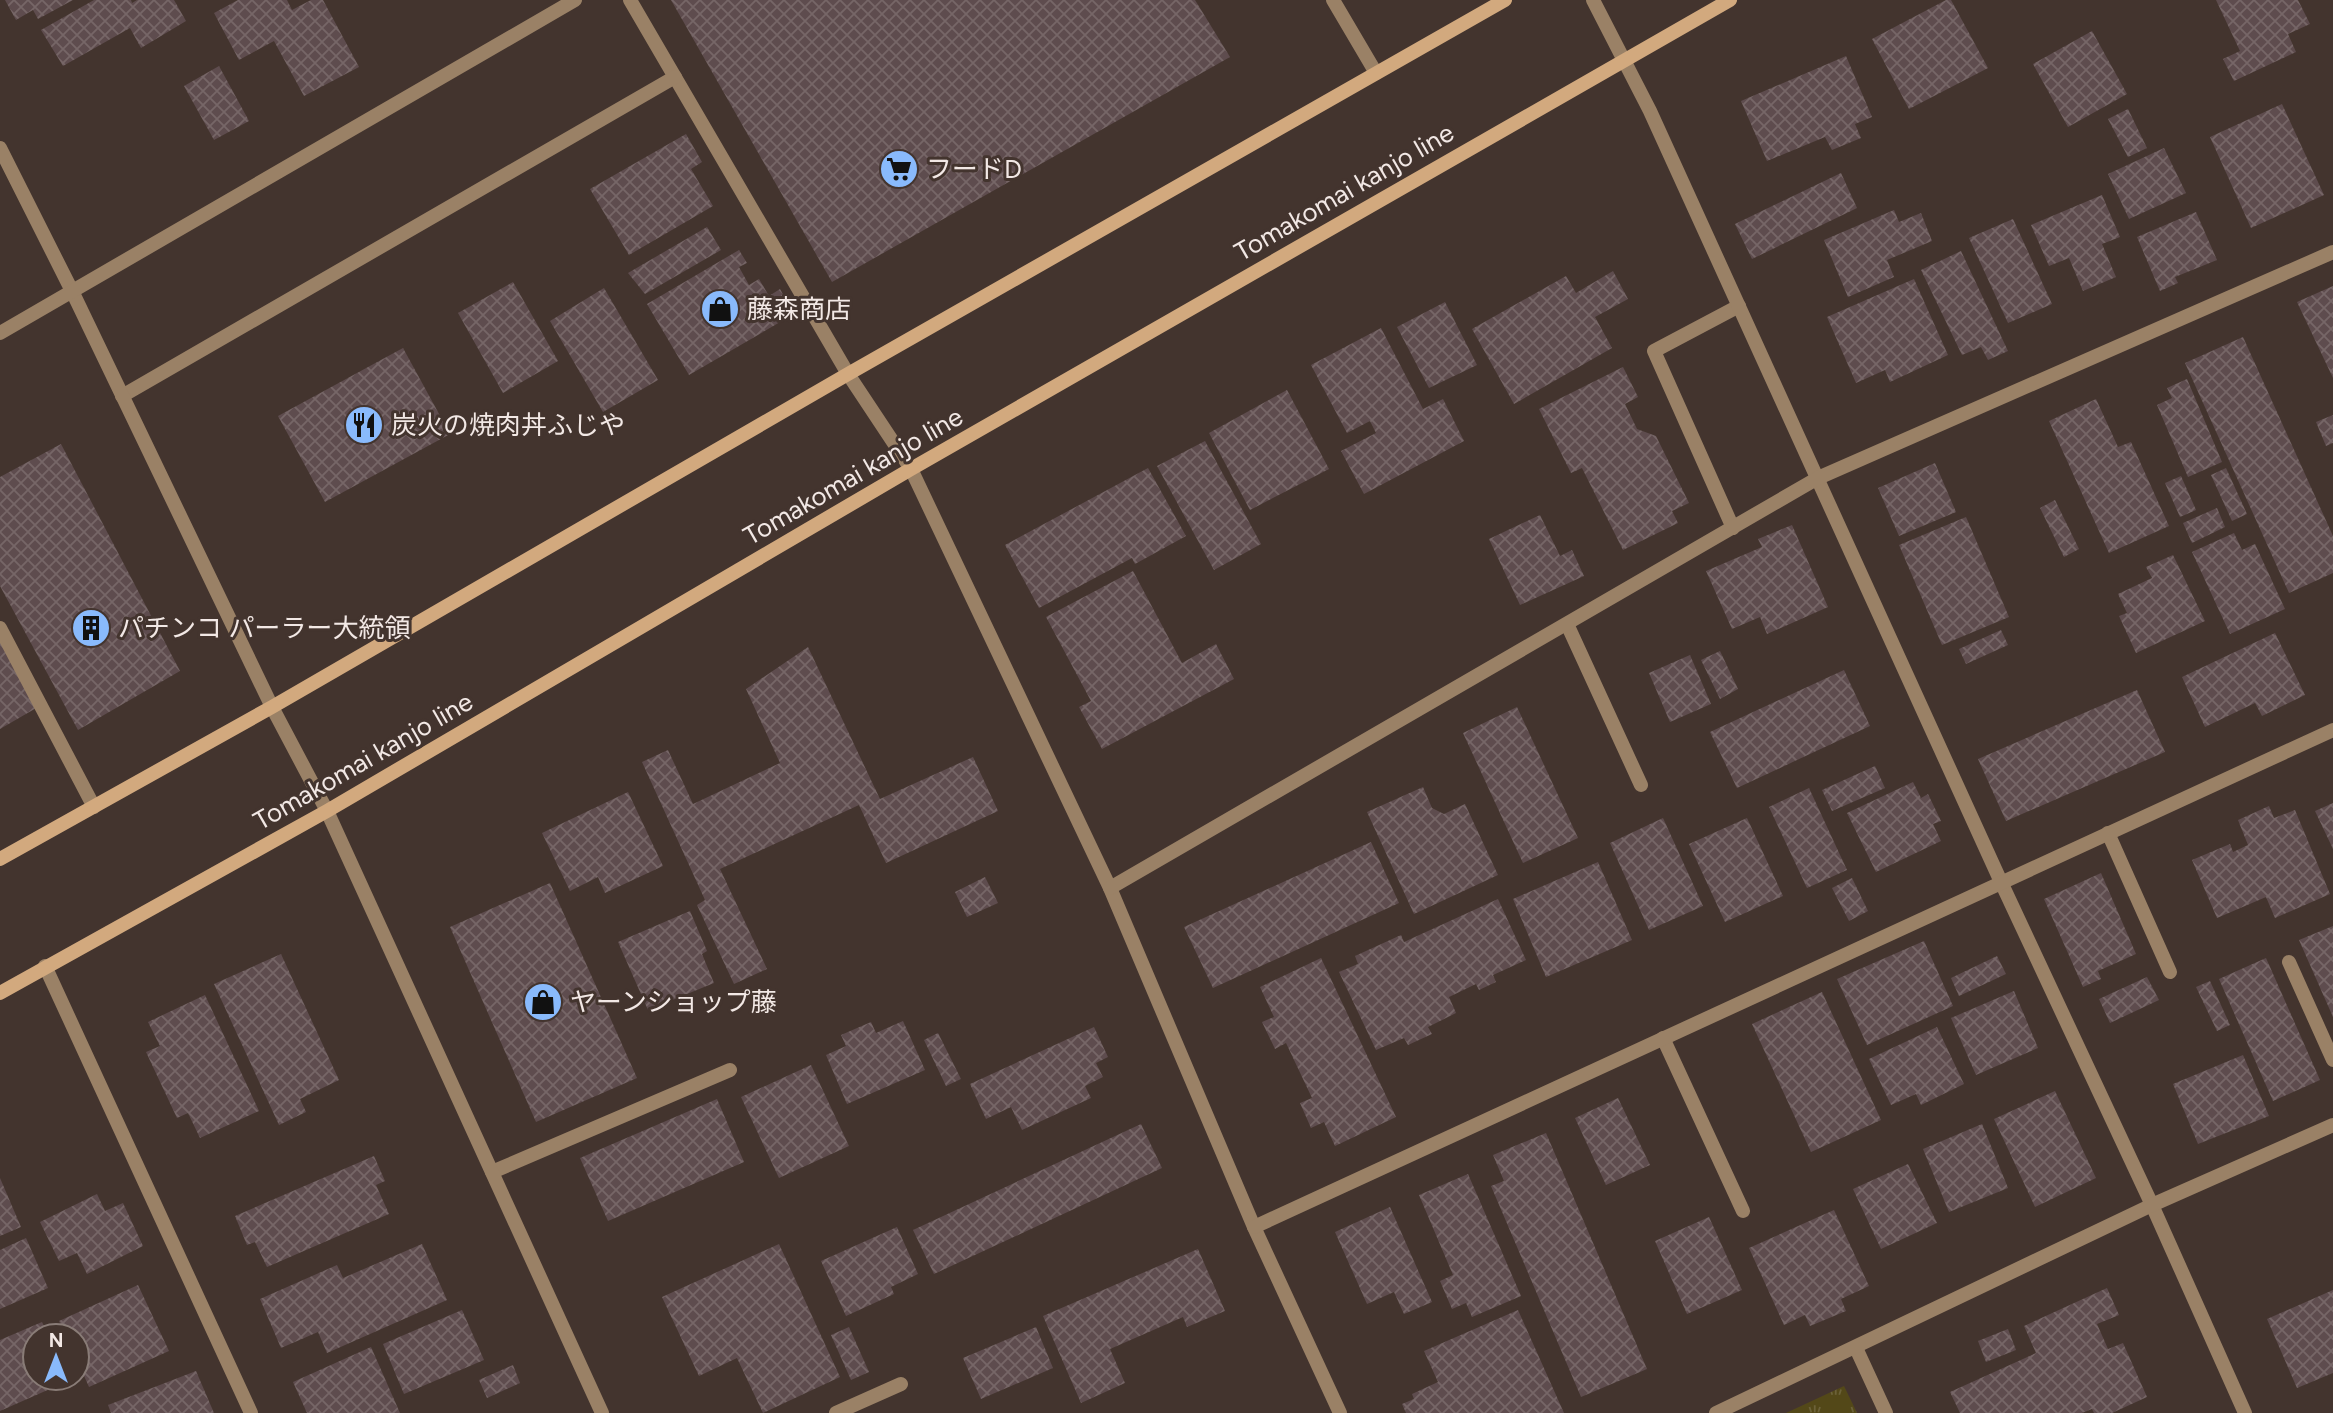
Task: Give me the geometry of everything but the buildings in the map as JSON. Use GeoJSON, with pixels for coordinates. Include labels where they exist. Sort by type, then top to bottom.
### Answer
{"type":"FeatureCollection","features":[{"type":"Feature","properties":{"kind":"main road"},"geometry":{"type":"LineString","coordinates":[[0,859],[272,707],[848,374],[1505,0]]}},
{"type":"Feature","properties":{"kind":"main road","name":"Tomakomai kanjo line"},"geometry":{"type":"LineString","coordinates":[[0,993],[327,811],[911,469],[1730,0]]}},
{"type":"Feature","properties":{"kind":"street"},"geometry":{"type":"LineString","coordinates":[[0,332],[575,0]]}},
{"type":"Feature","properties":{"kind":"street"},"geometry":{"type":"LineString","coordinates":[[630,0],[848,374],[911,469],[1110,888],[1254,1227],[1340,1413]]}},
{"type":"Feature","properties":{"kind":"street"},"geometry":{"type":"LineString","coordinates":[[1333,0],[1376,73]]}},
{"type":"Feature","properties":{"kind":"street"},"geometry":{"type":"LineString","coordinates":[[1593,0],[1625,60],[1739,306],[2245,1413]]}},
{"type":"Feature","properties":{"kind":"street"},"geometry":{"type":"LineString","coordinates":[[122,396],[675,76]]}},
{"type":"Feature","properties":{"kind":"street"},"geometry":{"type":"LineString","coordinates":[[0,148],[72,291],[272,707],[327,811],[602,1413]]}},
{"type":"Feature","properties":{"kind":"street"},"geometry":{"type":"LineString","coordinates":[[1110,888],[1818,478],[2333,252]]}},
{"type":"Feature","properties":{"kind":"street"},"geometry":{"type":"LineString","coordinates":[[1733,528],[1654,351],[1739,306]]}},
{"type":"Feature","properties":{"kind":"street"},"geometry":{"type":"LineString","coordinates":[[1567,624],[1641,785]]}},
{"type":"Feature","properties":{"kind":"street"},"geometry":{"type":"LineString","coordinates":[[0,628],[94,807]]}},
{"type":"Feature","properties":{"kind":"street"},"geometry":{"type":"LineString","coordinates":[[1254,1227],[2333,730]]}},
{"type":"Feature","properties":{"kind":"street"},"geometry":{"type":"LineString","coordinates":[[2108,832],[2170,972]]}},
{"type":"Feature","properties":{"kind":"street"},"geometry":{"type":"LineString","coordinates":[[2289,962],[2333,1060]]}},
{"type":"Feature","properties":{"kind":"street"},"geometry":{"type":"LineString","coordinates":[[45,966],[251,1413]]}},
{"type":"Feature","properties":{"kind":"street"},"geometry":{"type":"LineString","coordinates":[[1663,1038],[1743,1210]]}},
{"type":"Feature","properties":{"kind":"street"},"geometry":{"type":"LineString","coordinates":[[492,1171],[730,1070]]}},
{"type":"Feature","properties":{"kind":"street"},"geometry":{"type":"LineString","coordinates":[[1716,1413],[2152,1205],[2333,1125]]}},
{"type":"Feature","properties":{"kind":"street"},"geometry":{"type":"LineString","coordinates":[[1856,1348],[1886,1413]]}},
{"type":"Feature","properties":{"kind":"street"},"geometry":{"type":"LineString","coordinates":[[836,1413],[901,1384]]}},
{"type":"Feature","properties":{"kind":"green space"},"geometry":{"type":"Polygon","coordinates":[[[1844,1386],[1857,1413],[1786,1413],[1844,1386]]]}},
{"type":"Feature","properties":{"kind":"place","name":"フードD"},"geometry":{"type":"Point","coordinates":[899,169]}},
{"type":"Feature","properties":{"kind":"place","name":"藤森商店"},"geometry":{"type":"Point","coordinates":[720,309]}},
{"type":"Feature","properties":{"kind":"place","name":"炭火の焼肉丼ふじや"},"geometry":{"type":"Point","coordinates":[364,425]}},
{"type":"Feature","properties":{"kind":"place","name":"パチンコ パーラー大統領"},"geometry":{"type":"Point","coordinates":[91,628]}},
{"type":"Feature","properties":{"kind":"place","name":"ヤーンショップ藤"},"geometry":{"type":"Point","coordinates":[543,1002]}}]}
